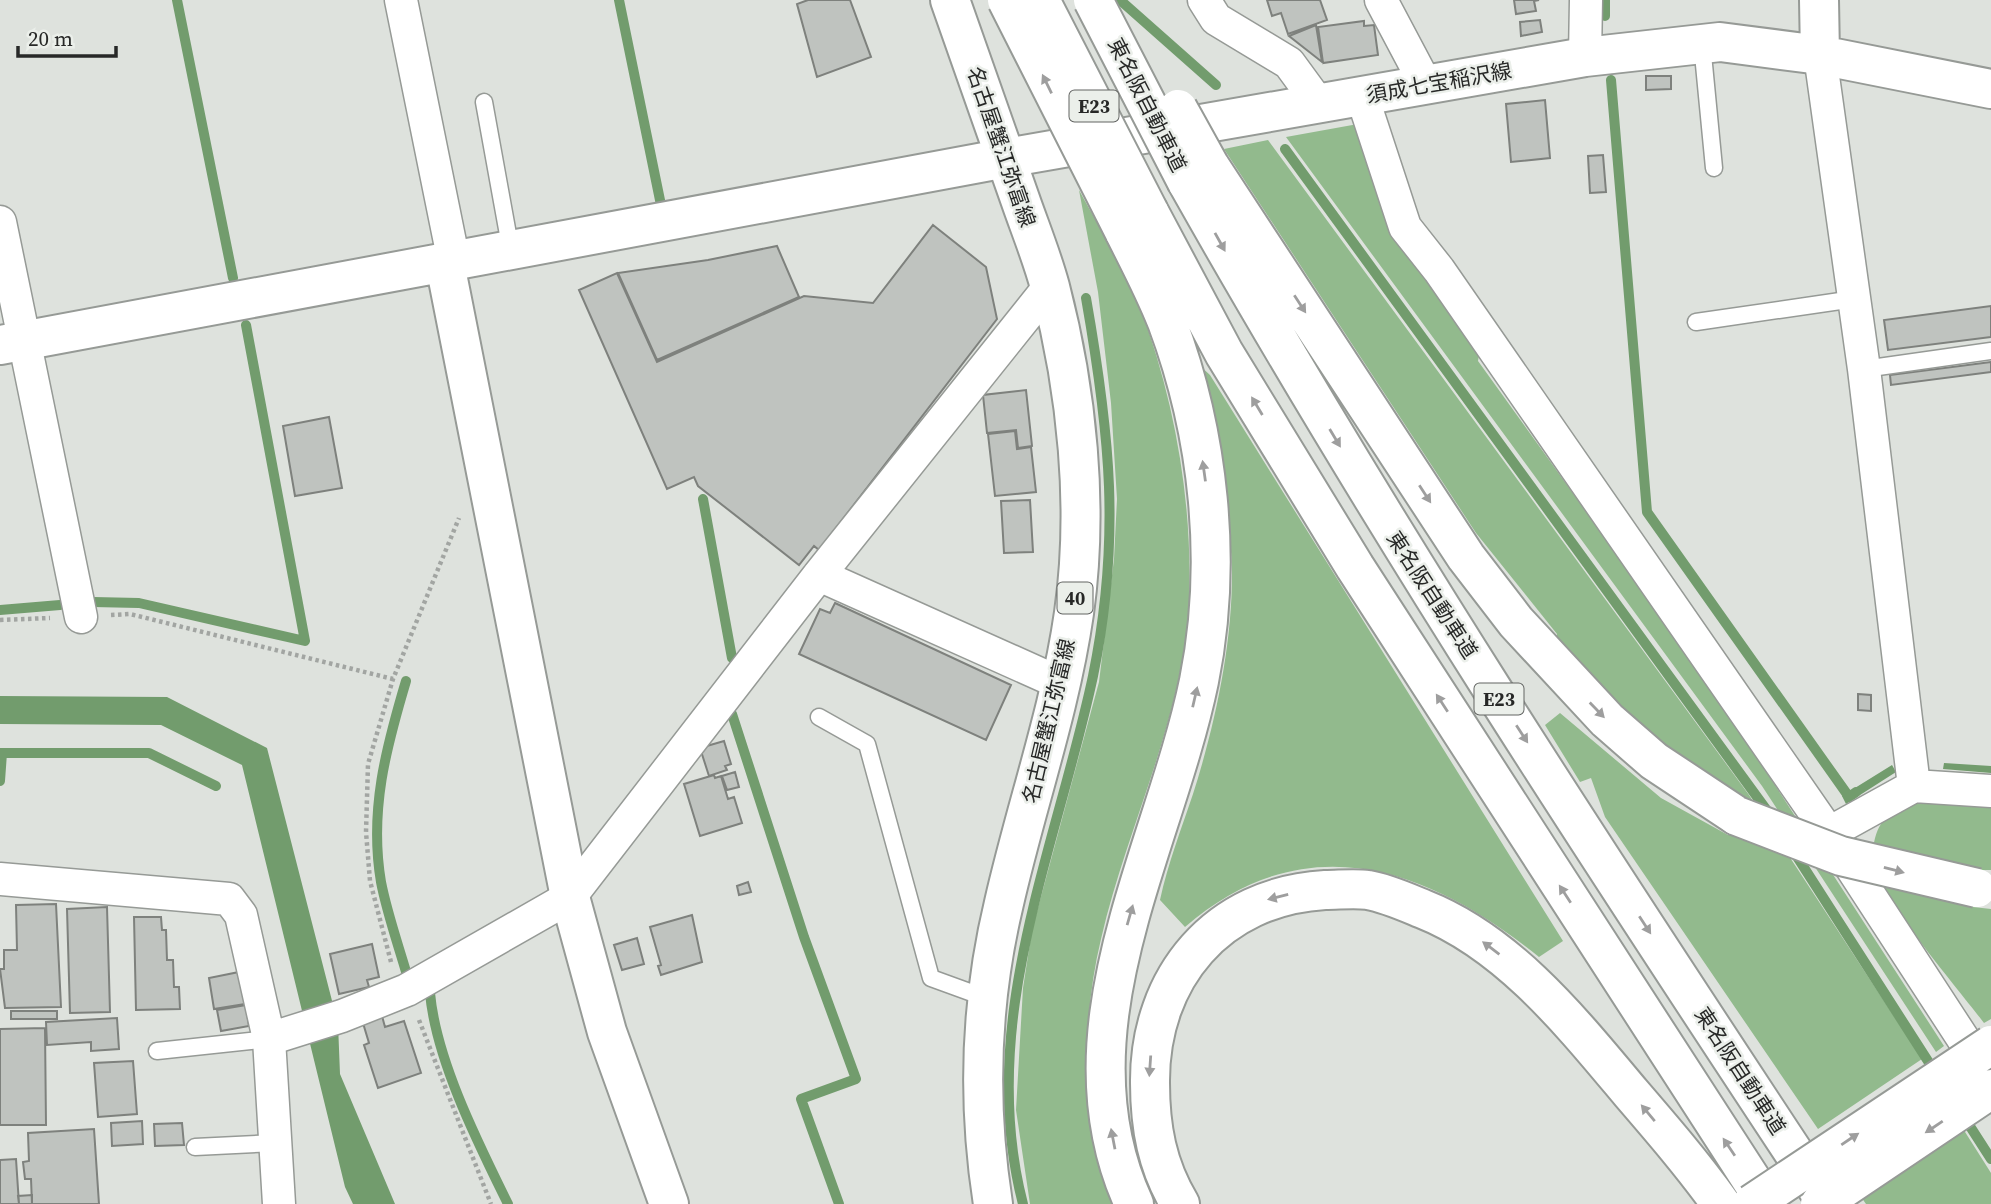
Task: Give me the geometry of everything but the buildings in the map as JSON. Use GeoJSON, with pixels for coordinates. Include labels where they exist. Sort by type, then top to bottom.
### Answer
{"type":"FeatureCollection","features":[{"type":"Feature","properties":{"kind":"main road","name":"名古屋蟹江弥富線"},"geometry":{"type":"LineString","coordinates":[[950,0],[1050,286],[1071,390],[1079,459],[1079,564],[1074,614],[1060,683],[1003,904],[986,998],[981,1070],[983,1135],[993,1204]]}},
{"type":"Feature","properties":{"kind":"main road"},"geometry":{"type":"LineString","coordinates":[[1007,0],[1136,222],[1185,377],[1199,435],[1208,499],[1208,616],[1199,679],[1181,754],[1130,912],[1110,1008],[1106,1051],[1111,1131],[1120,1168],[1134,1204]]}},
{"type":"Feature","properties":{"kind":"main road","name":"E23"},"geometry":{"type":"LineString","coordinates":[[1040,0],[1136,222],[1224,354],[1355,567],[1767,1204]]}},
{"type":"Feature","properties":{"kind":"main road","name":"東名阪自動車道"},"geometry":{"type":"LineString","coordinates":[[1093,0],[1198,174],[1269,327],[1399,544],[1828,1204]]}},
{"type":"Feature","properties":{"kind":"main road"},"geometry":{"type":"LineString","coordinates":[[1118,0],[1198,174],[1458,545],[1517,622],[1607,720],[1654,761],[1737,816],[1841,856],[1984,888]]}},
{"type":"Feature","properties":{"kind":"main road"},"geometry":{"type":"LineString","coordinates":[[1819,0],[1820,55]]}},
{"type":"Feature","properties":{"kind":"main road","name":"須成七宝稲沢線"},"geometry":{"type":"LineString","coordinates":[[12,343],[1006,158],[1585,57],[1720,42],[1820,55],[1991,89]]}},
{"type":"Feature","properties":{"kind":"main road"},"geometry":{"type":"LineString","coordinates":[[449,263],[570,897],[607,1032],[669,1204]]}},
{"type":"Feature","properties":{"kind":"main road"},"geometry":{"type":"LineString","coordinates":[[1180,1204],[1169,1185],[1155,1148],[1150,1107],[1154,1028],[1168,990],[1189,957],[1214,932],[1241,913],[1268,899],[1303,891],[1368,890],[1426,910],[1462,928],[1496,951],[1576,1028],[1698,1171],[1721,1204]]}},
{"type":"Feature","properties":{"kind":"main road"},"geometry":{"type":"LineString","coordinates":[[1752,1204],[1991,1045]]}},
{"type":"Feature","properties":{"kind":"main road"},"geometry":{"type":"LineString","coordinates":[[1820,1204],[1991,1089]]}},
{"type":"Feature","properties":{"kind":"street"},"geometry":{"type":"LineString","coordinates":[[401,0],[449,263]]}},
{"type":"Feature","properties":{"kind":"street"},"geometry":{"type":"LineString","coordinates":[[1204,0],[1216,19],[1289,63],[1319,104]]}},
{"type":"Feature","properties":{"kind":"street"},"geometry":{"type":"LineString","coordinates":[[1381,0],[1426,85]]}},
{"type":"Feature","properties":{"kind":"street"},"geometry":{"type":"LineString","coordinates":[[1585,57],[1586,0]]}},
{"type":"Feature","properties":{"kind":"street"},"geometry":{"type":"LineString","coordinates":[[1820,55],[1864,369],[1914,786]]}},
{"type":"Feature","properties":{"kind":"street"},"geometry":{"type":"LineString","coordinates":[[1362,96],[1405,227],[1439,270],[1829,833],[1991,1082]]}},
{"type":"Feature","properties":{"kind":"street"},"geometry":{"type":"LineString","coordinates":[[0,222],[12,343],[81,617]]}},
{"type":"Feature","properties":{"kind":"street"},"geometry":{"type":"LineString","coordinates":[[282,1034],[342,1016],[404,992],[570,897],[819,575],[1050,286]]}},
{"type":"Feature","properties":{"kind":"street"},"geometry":{"type":"LineString","coordinates":[[819,575],[1060,683]]}},
{"type":"Feature","properties":{"kind":"street"},"geometry":{"type":"LineString","coordinates":[[1829,833],[1914,786],[1991,791]]}},
{"type":"Feature","properties":{"kind":"street"},"geometry":{"type":"LineString","coordinates":[[0,879],[229,899],[241,915],[282,1034],[275,1143],[279,1204]]}},
{"type":"Feature","properties":{"kind":"lane"},"geometry":{"type":"LineString","coordinates":[[1702,44],[1714,168]]}},
{"type":"Feature","properties":{"kind":"lane"},"geometry":{"type":"LineString","coordinates":[[484,102],[512,251]]}},
{"type":"Feature","properties":{"kind":"lane"},"geometry":{"type":"LineString","coordinates":[[1696,323],[1854,299]]}},
{"type":"Feature","properties":{"kind":"lane"},"geometry":{"type":"LineString","coordinates":[[1864,369],[1991,351]]}},
{"type":"Feature","properties":{"kind":"lane"},"geometry":{"type":"LineString","coordinates":[[819,717],[867,744],[931,978],[986,998]]}},
{"type":"Feature","properties":{"kind":"lane"},"geometry":{"type":"LineString","coordinates":[[157,1051],[282,1034]]}},
{"type":"Feature","properties":{"kind":"lane"},"geometry":{"type":"LineString","coordinates":[[195,1147],[275,1143]]}},
{"type":"Feature","properties":{"kind":"path"},"geometry":{"type":"LineString","coordinates":[[461,511],[393,679],[368,764],[366,832],[378,918],[404,992],[491,1204]]}},
{"type":"Feature","properties":{"kind":"path"},"geometry":{"type":"LineString","coordinates":[[0,620],[130,614],[393,679]]}},
{"type":"Feature","properties":{"kind":"shaded area"},"geometry":{"type":"Polygon","coordinates":[[[1358,124],[1480,349],[1478,361],[1705,677],[1944,1046],[1936,1052],[1762,786],[1286,137],[1358,124]]]}},
{"type":"Feature","properties":{"kind":"shaded area"},"geometry":{"type":"Polygon","coordinates":[[[1268,140],[1749,795],[1922,1059],[1818,1129],[1605,817],[1591,778],[1580,782],[1545,725],[1560,713],[1661,798],[1728,835],[1739,796],[1668,748],[1609,702],[1557,647],[1557,634],[1476,533],[1224,149],[1268,140]]]}},
{"type":"Feature","properties":{"kind":"shaded area"},"geometry":{"type":"Polygon","coordinates":[[[1079,190],[1134,292],[1163,379],[1184,490],[1188,528],[1189,603],[1185,646],[1176,689],[1112,897],[1090,1001],[1087,1065],[1091,1120],[1100,1169],[1113,1204],[1030,1204],[1016,1110],[1023,988],[1032,930],[1099,682],[1114,559],[1117,499],[1111,403],[1098,292],[1079,190]]]}},
{"type":"Feature","properties":{"kind":"shaded area"},"geometry":{"type":"Polygon","coordinates":[[[1198,364],[1210,375],[1563,941],[1539,957],[1497,926],[1454,900],[1410,881],[1365,869],[1320,867],[1275,875],[1230,895],[1185,927],[1160,900],[1215,713],[1231,602],[1228,521],[1198,364]]]}},
{"type":"Feature","properties":{"kind":"shaded area"},"geometry":{"type":"Polygon","coordinates":[[[0,696],[167,697],[267,748],[338,1024],[340,1074],[395,1204],[353,1204],[345,1187],[242,765],[161,725],[0,724],[0,696]]]}},
{"type":"Feature","properties":{"kind":"shaded area"},"geometry":{"type":"Polygon","coordinates":[[[1944,763],[1991,766],[1991,773],[1943,769],[1944,763]]]}},
{"type":"Feature","properties":{"kind":"shaded area"},"geometry":{"type":"Polygon","coordinates":[[[1892,765],[1896,772],[1846,804],[1842,796],[1892,765]]]}},
{"type":"Feature","properties":{"kind":"shaded area"},"geometry":{"type":"Polygon","coordinates":[[[1917,801],[1991,806],[1991,870],[1974,870],[1973,907],[1991,909],[1991,1019],[1984,1023],[1905,922],[1890,900],[1874,866],[1874,844],[1881,824],[1892,813],[1917,801]]]}},
{"type":"Feature","properties":{"kind":"shaded area"},"geometry":{"type":"Polygon","coordinates":[[[1960,1124],[1991,1173],[1991,1204],[1866,1204],[1857,1191],[1960,1124]]]}},
{"type":"Feature","properties":{"kind":"waterway"},"geometry":{"type":"LineString","coordinates":[[177,0],[233,278]]}},
{"type":"Feature","properties":{"kind":"waterway"},"geometry":{"type":"LineString","coordinates":[[619,0],[661,205]]}},
{"type":"Feature","properties":{"kind":"waterway"},"geometry":{"type":"LineString","coordinates":[[1120,0],[1216,85]]}},
{"type":"Feature","properties":{"kind":"waterway"},"geometry":{"type":"LineString","coordinates":[[1605,0],[1605,16]]}},
{"type":"Feature","properties":{"kind":"waterway"},"geometry":{"type":"LineString","coordinates":[[1611,80],[1647,512],[1849,797],[1856,792]]}},
{"type":"Feature","properties":{"kind":"waterway"},"geometry":{"type":"LineString","coordinates":[[1285,149],[1771,816]]}},
{"type":"Feature","properties":{"kind":"waterway"},"geometry":{"type":"LineString","coordinates":[[1023,1204],[1011,1136],[1009,1070],[1015,1003],[1026,937],[1093,676],[1107,578],[1109,487],[1106,441],[1086,298]]}},
{"type":"Feature","properties":{"kind":"waterway"},"geometry":{"type":"LineString","coordinates":[[93,602],[139,603],[305,641],[246,325]]}},
{"type":"Feature","properties":{"kind":"waterway"},"geometry":{"type":"LineString","coordinates":[[703,499],[732,658]]}},
{"type":"Feature","properties":{"kind":"waterway"},"geometry":{"type":"LineString","coordinates":[[0,610],[60,605]]}},
{"type":"Feature","properties":{"kind":"waterway"},"geometry":{"type":"LineString","coordinates":[[406,681],[386,755],[377,830],[381,882],[407,975]]}},
{"type":"Feature","properties":{"kind":"waterway"},"geometry":{"type":"LineString","coordinates":[[732,714],[804,937],[856,1079],[801,1099],[839,1204]]}},
{"type":"Feature","properties":{"kind":"waterway"},"geometry":{"type":"LineString","coordinates":[[0,753],[149,753],[216,786]]}},
{"type":"Feature","properties":{"kind":"waterway"},"geometry":{"type":"LineString","coordinates":[[0,781],[2,753]]}},
{"type":"Feature","properties":{"kind":"waterway"},"geometry":{"type":"LineString","coordinates":[[1794,852],[1935,1072]]}},
{"type":"Feature","properties":{"kind":"waterway"},"geometry":{"type":"LineString","coordinates":[[430,993],[440,1046],[449,1073],[508,1204]]}},
{"type":"Feature","properties":{"kind":"waterway"},"geometry":{"type":"LineString","coordinates":[[1964,1117],[1991,1159]]}}]}
